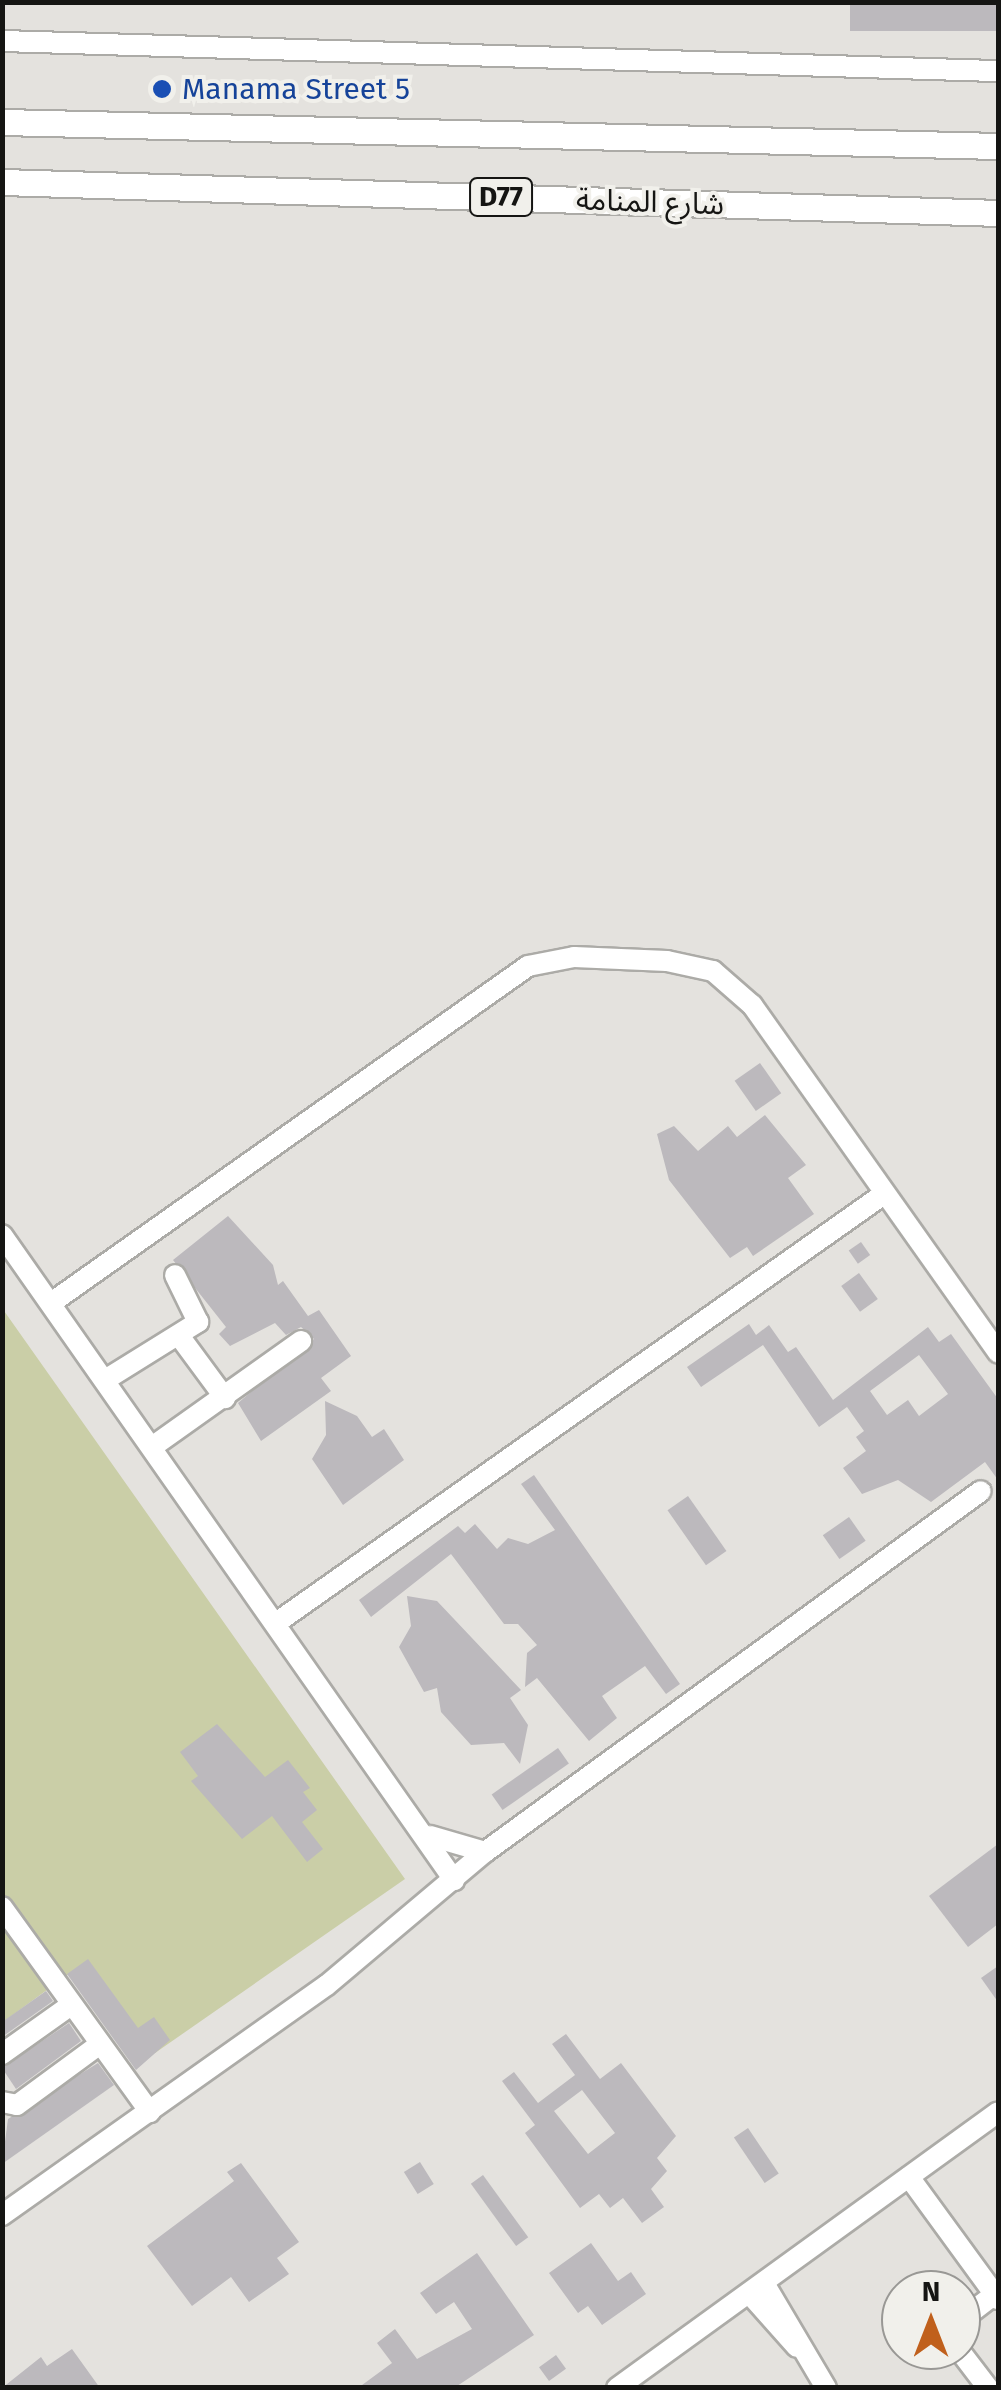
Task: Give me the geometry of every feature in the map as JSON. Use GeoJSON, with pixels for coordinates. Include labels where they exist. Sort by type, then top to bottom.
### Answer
{"type":"FeatureCollection","features":[{"type":"Feature","properties":{"kind":"main road","name":"D77"},"geometry":{"type":"LineString","coordinates":[[2,122],[998,146]]}},
{"type":"Feature","properties":{"kind":"main road","name":"شارع المنامة"},"geometry":{"type":"LineString","coordinates":[[2,182],[998,213]]}},
{"type":"Feature","properties":{"kind":"street"},"geometry":{"type":"LineString","coordinates":[[2,40],[988,71],[998,56]]}},
{"type":"Feature","properties":{"kind":"street"},"geometry":{"type":"LineString","coordinates":[[51,1303],[505,979],[550,958],[692,964],[736,986],[998,1353]]}},
{"type":"Feature","properties":{"kind":"street"},"geometry":{"type":"LineString","coordinates":[[276,1623],[884,1194]]}},
{"type":"Feature","properties":{"kind":"street"},"geometry":{"type":"LineString","coordinates":[[2,1235],[428,1835],[454,1880]]}},
{"type":"Feature","properties":{"kind":"street"},"geometry":{"type":"LineString","coordinates":[[106,1380],[180,1338],[200,1312],[175,1275]]}},
{"type":"Feature","properties":{"kind":"street"},"geometry":{"type":"LineString","coordinates":[[180,1338],[226,1398]]}},
{"type":"Feature","properties":{"kind":"street"},"geometry":{"type":"LineString","coordinates":[[152,1447],[301,1341]]}},
{"type":"Feature","properties":{"kind":"street"},"geometry":{"type":"LineString","coordinates":[[2,2215],[150,2112],[454,1880],[485,1852],[980,1491]]}},
{"type":"Feature","properties":{"kind":"street"},"geometry":{"type":"LineString","coordinates":[[428,1835],[485,1852]]}},
{"type":"Feature","properties":{"kind":"street"},"geometry":{"type":"LineString","coordinates":[[2,1907],[150,2112]]}},
{"type":"Feature","properties":{"kind":"street"},"geometry":{"type":"LineString","coordinates":[[2,2054],[71,2005]]}},
{"type":"Feature","properties":{"kind":"street"},"geometry":{"type":"LineString","coordinates":[[2,2102],[17,2105],[100,2044]]}},
{"type":"Feature","properties":{"kind":"street"},"geometry":{"type":"LineString","coordinates":[[618,2388],[998,2112]]}},
{"type":"Feature","properties":{"kind":"street"},"geometry":{"type":"LineString","coordinates":[[909,2177],[950,2233],[988,2270],[997,2296]]}},
{"type":"Feature","properties":{"kind":"street"},"geometry":{"type":"LineString","coordinates":[[756,2288],[826,2388]]}},
{"type":"Feature","properties":{"kind":"green space"},"geometry":{"type":"Polygon","coordinates":[[[2,1308],[405,1879],[155,2053],[88,1960],[3,2022],[2,1308]]]}},
{"type":"Feature","properties":{"kind":"building"},"geometry":{"type":"Polygon","coordinates":[[[850,2],[998,2],[998,31],[850,31],[850,2]]]}},
{"type":"Feature","properties":{"kind":"building"},"geometry":{"type":"Polygon","coordinates":[[[760,1063],[781,1093],[756,1111],[735,1081],[760,1063]]]}},
{"type":"Feature","properties":{"kind":"building"},"geometry":{"type":"Polygon","coordinates":[[[765,1115],[806,1165],[788,1178],[814,1214],[753,1256],[747,1247],[730,1258],[669,1180],[657,1134],[674,1126],[698,1151],[728,1126],[737,1137],[765,1115]]]}},
{"type":"Feature","properties":{"kind":"building"},"geometry":{"type":"Polygon","coordinates":[[[228,1216],[273,1265],[278,1285],[283,1281],[308,1316],[319,1310],[351,1356],[321,1378],[331,1391],[261,1441],[238,1403],[314,1339],[301,1327],[286,1335],[275,1323],[230,1346],[219,1334],[226,1327],[173,1260],[228,1216]]]}},
{"type":"Feature","properties":{"kind":"building"},"geometry":{"type":"Polygon","coordinates":[[[861,1242],[870,1255],[858,1264],[849,1251],[861,1242]]]}},
{"type":"Feature","properties":{"kind":"building"},"geometry":{"type":"Polygon","coordinates":[[[859,1273],[878,1299],[860,1312],[841,1286],[859,1273]]]}},
{"type":"Feature","properties":{"kind":"building"},"geometry":{"type":"Polygon","coordinates":[[[749,1324],[756,1335],[769,1325],[788,1352],[796,1347],[833,1400],[928,1327],[939,1342],[951,1334],[998,1399],[998,1480],[985,1462],[931,1502],[898,1480],[862,1494],[843,1468],[866,1451],[856,1437],[864,1431],[847,1407],[819,1427],[763,1345],[701,1387],[687,1367],[749,1324]],[[919,1355],[870,1391],[887,1415],[908,1400],[919,1416],[948,1394],[919,1355]]]}},
{"type":"Feature","properties":{"kind":"building"},"geometry":{"type":"Polygon","coordinates":[[[325,1401],[357,1416],[372,1437],[384,1429],[404,1460],[343,1505],[312,1459],[326,1435],[325,1401]]]}},
{"type":"Feature","properties":{"kind":"building"},"geometry":{"type":"Polygon","coordinates":[[[534,1475],[680,1684],[666,1694],[645,1666],[602,1696],[617,1718],[589,1741],[537,1678],[525,1687],[527,1653],[537,1645],[518,1624],[504,1624],[451,1554],[371,1617],[359,1600],[458,1526],[465,1533],[475,1524],[497,1549],[508,1538],[528,1544],[555,1530],[521,1484],[534,1475]]]}},
{"type":"Feature","properties":{"kind":"building"},"geometry":{"type":"Polygon","coordinates":[[[688,1496],[726,1551],[706,1565],[668,1510],[688,1496]]]}},
{"type":"Feature","properties":{"kind":"building"},"geometry":{"type":"Polygon","coordinates":[[[849,1517],[866,1541],[839,1559],[823,1535],[849,1517]]]}},
{"type":"Feature","properties":{"kind":"building"},"geometry":{"type":"Polygon","coordinates":[[[407,1596],[437,1601],[521,1690],[510,1698],[528,1725],[520,1764],[504,1743],[471,1745],[441,1712],[437,1688],[424,1692],[399,1647],[411,1626],[407,1596]]]}},
{"type":"Feature","properties":{"kind":"building"},"geometry":{"type":"Polygon","coordinates":[[[217,1724],[265,1777],[288,1760],[310,1788],[303,1792],[317,1810],[302,1822],[323,1849],[307,1862],[272,1816],[242,1839],[191,1781],[198,1776],[180,1752],[217,1724]]]}},
{"type":"Feature","properties":{"kind":"building"},"geometry":{"type":"Polygon","coordinates":[[[558,1748],[569,1764],[503,1810],[492,1794],[558,1748]]]}},
{"type":"Feature","properties":{"kind":"building"},"geometry":{"type":"Polygon","coordinates":[[[998,1844],[998,1924],[968,1947],[929,1896],[998,1844]]]}},
{"type":"Feature","properties":{"kind":"building"},"geometry":{"type":"Polygon","coordinates":[[[88,1959],[138,2028],[154,2017],[170,2040],[136,2070],[67,1974],[88,1959]]]}},
{"type":"Feature","properties":{"kind":"building"},"geometry":{"type":"Polygon","coordinates":[[[998,1966],[998,2002],[981,1978],[998,1966]]]}},
{"type":"Feature","properties":{"kind":"building"},"geometry":{"type":"Polygon","coordinates":[[[46,1991],[53,2001],[2,2037],[2,2022],[46,1991]]]}},
{"type":"Feature","properties":{"kind":"building"},"geometry":{"type":"Polygon","coordinates":[[[69,2023],[81,2041],[16,2089],[2,2068],[69,2023]]]}},
{"type":"Feature","properties":{"kind":"building"},"geometry":{"type":"Polygon","coordinates":[[[566,2034],[600,2079],[621,2063],[676,2136],[657,2158],[667,2171],[651,2189],[664,2207],[642,2223],[623,2198],[610,2208],[599,2194],[580,2208],[525,2133],[535,2125],[502,2081],[514,2072],[538,2103],[575,2075],[552,2044],[566,2034]],[[582,2090],[554,2111],[588,2154],[615,2133],[582,2090]]]}},
{"type":"Feature","properties":{"kind":"building"},"geometry":{"type":"Polygon","coordinates":[[[98,2063],[114,2085],[2,2164],[8,2119],[98,2063]]]}},
{"type":"Feature","properties":{"kind":"building"},"geometry":{"type":"Polygon","coordinates":[[[748,2128],[779,2174],[765,2183],[734,2138],[748,2128]]]}},
{"type":"Feature","properties":{"kind":"building"},"geometry":{"type":"Polygon","coordinates":[[[420,2162],[434,2184],[418,2194],[404,2172],[420,2162]]]}},
{"type":"Feature","properties":{"kind":"building"},"geometry":{"type":"Polygon","coordinates":[[[241,2163],[299,2242],[277,2258],[289,2274],[249,2302],[231,2277],[192,2306],[147,2246],[234,2181],[227,2172],[241,2163]]]}},
{"type":"Feature","properties":{"kind":"building"},"geometry":{"type":"Polygon","coordinates":[[[483,2175],[528,2237],[516,2246],[471,2184],[483,2175]]]}},
{"type":"Feature","properties":{"kind":"building"},"geometry":{"type":"Polygon","coordinates":[[[591,2243],[618,2281],[631,2272],[646,2294],[602,2325],[588,2306],[578,2313],[549,2273],[591,2243]]]}},
{"type":"Feature","properties":{"kind":"building"},"geometry":{"type":"Polygon","coordinates":[[[477,2253],[534,2335],[454,2388],[358,2388],[392,2363],[377,2343],[395,2329],[417,2359],[472,2329],[454,2302],[436,2314],[420,2293],[477,2253]]]}},
{"type":"Feature","properties":{"kind":"building"},"geometry":{"type":"Polygon","coordinates":[[[72,2349],[100,2388],[2,2388],[41,2357],[47,2366],[72,2349]]]}},
{"type":"Feature","properties":{"kind":"building"},"geometry":{"type":"Polygon","coordinates":[[[556,2355],[566,2369],[549,2381],[539,2367],[556,2355]]]}},
{"type":"Feature","properties":{"kind":"place","name":"Manama Street 5"},"geometry":{"type":"Point","coordinates":[162,89]}}]}
